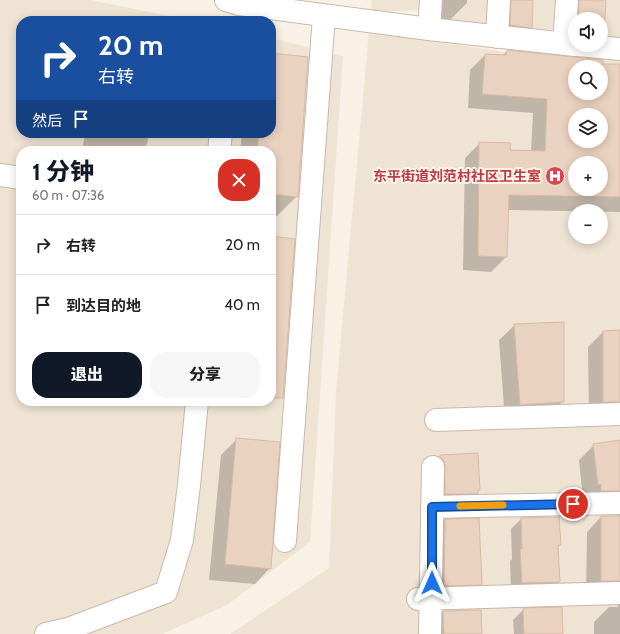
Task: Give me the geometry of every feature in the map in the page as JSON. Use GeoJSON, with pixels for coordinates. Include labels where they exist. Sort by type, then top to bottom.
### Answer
{"type":"FeatureCollection","features":[{"type":"Feature","properties":{"kind":"street"},"geometry":{"type":"LineString","coordinates":[[429,29],[431,0]]}},
{"type":"Feature","properties":{"kind":"street"},"geometry":{"type":"LineString","coordinates":[[497,37],[499,0]]}},
{"type":"Feature","properties":{"kind":"street"},"geometry":{"type":"LineString","coordinates":[[567,0],[568,12]]}},
{"type":"Feature","properties":{"kind":"street"},"geometry":{"type":"LineString","coordinates":[[232,5],[497,37],[568,44]]}},
{"type":"Feature","properties":{"kind":"street"},"geometry":{"type":"LineString","coordinates":[[285,541],[324,16]]}},
{"type":"Feature","properties":{"kind":"street"},"geometry":{"type":"LineString","coordinates":[[608,48],[620,49]]}},
{"type":"Feature","properties":{"kind":"street"},"geometry":{"type":"LineString","coordinates":[[0,176],[16,178]]}},
{"type":"Feature","properties":{"kind":"street"},"geometry":{"type":"LineString","coordinates":[[46,634],[68,629],[166,592],[182,540],[189,485],[196,406]]}},
{"type":"Feature","properties":{"kind":"street"},"geometry":{"type":"LineString","coordinates":[[436,420],[620,414]]}},
{"type":"Feature","properties":{"kind":"street"},"geometry":{"type":"LineString","coordinates":[[430,634],[424,599],[432,507],[433,467]]}},
{"type":"Feature","properties":{"kind":"street"},"geometry":{"type":"LineString","coordinates":[[432,507],[620,503]]}},
{"type":"Feature","properties":{"kind":"street"},"geometry":{"type":"LineString","coordinates":[[424,599],[620,593]]}},
{"type":"Feature","properties":{"kind":"shaded area"},"geometry":{"type":"Polygon","coordinates":[[[0,0],[91,0],[169,16],[16,16],[16,138],[276,138],[276,39],[343,56],[310,542],[227,605],[162,634],[0,634],[0,0]]]}},
{"type":"Feature","properties":{"kind":"shaded area"},"geometry":{"type":"Polygon","coordinates":[[[372,0],[620,0],[620,634],[230,634],[329,568],[336,392],[369,32],[539,57],[542,48],[424,21],[420,10],[371,12],[372,0]]]}},
{"type":"Feature","properties":{"kind":"building"},"geometry":{"type":"Polygon","coordinates":[[[511,0],[533,0],[532,28],[510,25],[511,0]]]}},
{"type":"Feature","properties":{"kind":"building"},"geometry":{"type":"Polygon","coordinates":[[[579,0],[606,0],[605,12],[578,12],[579,0]]]}},
{"type":"Feature","properties":{"kind":"building"},"geometry":{"type":"Polygon","coordinates":[[[507,50],[603,60],[568,60],[568,100],[608,100],[608,64],[620,64],[620,197],[509,195],[507,257],[478,256],[479,142],[511,143],[510,150],[545,151],[547,99],[482,94],[485,54],[506,55],[507,50]]]}},
{"type":"Feature","properties":{"kind":"building"},"geometry":{"type":"Polygon","coordinates":[[[276,54],[308,57],[298,197],[276,195],[276,146],[258,146],[258,138],[276,138],[276,54]]]}},
{"type":"Feature","properties":{"kind":"building"},"geometry":{"type":"Polygon","coordinates":[[[276,237],[295,239],[283,398],[276,398],[276,237]]]}},
{"type":"Feature","properties":{"kind":"building"},"geometry":{"type":"Polygon","coordinates":[[[564,322],[564,402],[520,405],[514,324],[564,322]]]}},
{"type":"Feature","properties":{"kind":"building"},"geometry":{"type":"Polygon","coordinates":[[[620,330],[620,402],[603,402],[603,331],[620,330]]]}},
{"type":"Feature","properties":{"kind":"building"},"geometry":{"type":"Polygon","coordinates":[[[236,438],[280,442],[271,569],[225,564],[236,438]]]}},
{"type":"Feature","properties":{"kind":"building"},"geometry":{"type":"Polygon","coordinates":[[[620,440],[620,491],[601,491],[601,484],[598,485],[593,444],[620,440]]]}},
{"type":"Feature","properties":{"kind":"building"},"geometry":{"type":"Polygon","coordinates":[[[478,453],[480,490],[478,490],[478,494],[445,494],[445,467],[444,461],[440,455],[478,453]]]}},
{"type":"Feature","properties":{"kind":"building"},"geometry":{"type":"Polygon","coordinates":[[[601,516],[620,516],[620,581],[601,581],[601,516]]]}},
{"type":"Feature","properties":{"kind":"building"},"geometry":{"type":"Polygon","coordinates":[[[559,517],[561,545],[558,546],[560,582],[522,583],[520,549],[522,549],[521,518],[559,517]]]}},
{"type":"Feature","properties":{"kind":"building"},"geometry":{"type":"Polygon","coordinates":[[[479,518],[482,585],[444,586],[445,519],[479,518]]]}},
{"type":"Feature","properties":{"kind":"building"},"geometry":{"type":"Polygon","coordinates":[[[562,607],[563,634],[524,634],[523,608],[562,607]]]}},
{"type":"Feature","properties":{"kind":"building"},"geometry":{"type":"Polygon","coordinates":[[[481,610],[482,634],[444,634],[443,611],[481,610]]]}},
{"type":"Feature","properties":{"kind":"slow traffic"},"geometry":{"type":"LineString","coordinates":[[460,506],[503,505]]}},
{"type":"Feature","properties":{"kind":"place","name":"东平街道刘范村社区卫生室"},"geometry":{"type":"Point","coordinates":[555,176]}},
{"type":"Feature","properties":{"kind":"route"},"geometry":{"type":"LineString","coordinates":[[432,583],[432,507],[573,504]]}}]}
